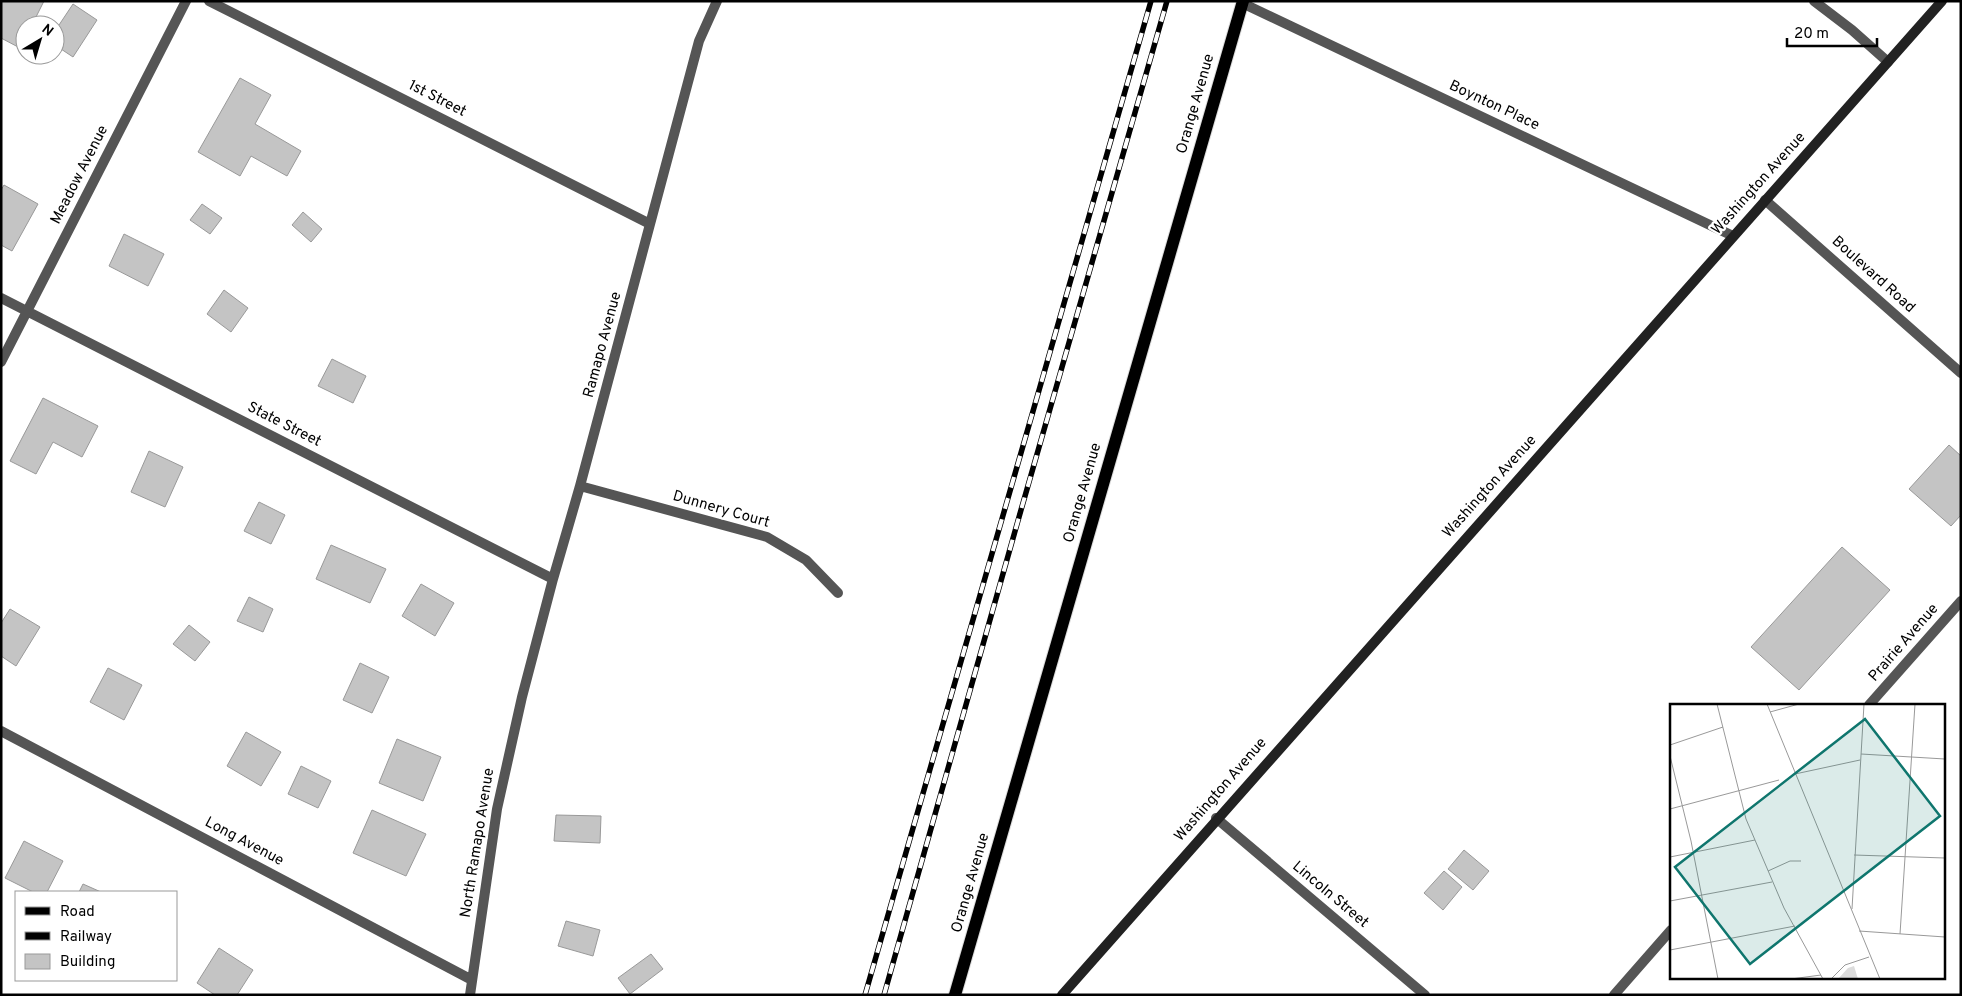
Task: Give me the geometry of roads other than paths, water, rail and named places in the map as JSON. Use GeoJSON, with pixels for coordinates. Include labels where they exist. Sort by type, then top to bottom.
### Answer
{"type":"FeatureCollection","features":[{"type":"Feature","properties":{"kind":"main road","name":"Orange Avenue"},"geometry":{"type":"LineString","coordinates":[[955,995],[1242,2]]}},
{"type":"Feature","properties":{"kind":"street","name":"Meadow Avenue"},"geometry":{"type":"LineString","coordinates":[[1,362],[186,1]]}},
{"type":"Feature","properties":{"kind":"street","name":"1st Street"},"geometry":{"type":"LineString","coordinates":[[209,1],[650,224]]}},
{"type":"Feature","properties":{"kind":"street","name":"Ramapo Avenue"},"geometry":{"type":"LineString","coordinates":[[522,698],[699,41],[717,1]]}},
{"type":"Feature","properties":{"kind":"street"},"geometry":{"type":"LineString","coordinates":[[1814,1],[1852,30],[1888,62]]}},
{"type":"Feature","properties":{"kind":"street","name":"Washington Avenue"},"geometry":{"type":"LineString","coordinates":[[1062,995],[1216,818],[1942,1]]}},
{"type":"Feature","properties":{"kind":"street","name":"Boynton Place"},"geometry":{"type":"LineString","coordinates":[[1242,2],[1733,236]]}},
{"type":"Feature","properties":{"kind":"street","name":"Boulevard Road"},"geometry":{"type":"LineString","coordinates":[[1765,200],[1961,373]]}},
{"type":"Feature","properties":{"kind":"street","name":"State Street"},"geometry":{"type":"LineString","coordinates":[[1,298],[553,579]]}},
{"type":"Feature","properties":{"kind":"street","name":"Dunnery Court"},"geometry":{"type":"LineString","coordinates":[[580,486],[766,537],[806,560],[838,592]]}},
{"type":"Feature","properties":{"kind":"street","name":"Prairie Avenue"},"geometry":{"type":"LineString","coordinates":[[1870,704],[1961,601]]}},
{"type":"Feature","properties":{"kind":"street","name":"North Ramapo Avenue"},"geometry":{"type":"LineString","coordinates":[[470,995],[497,809],[522,698]]}},
{"type":"Feature","properties":{"kind":"street","name":"Long Avenue"},"geometry":{"type":"LineString","coordinates":[[1,732],[472,980]]}},
{"type":"Feature","properties":{"kind":"street","name":"Lincoln Street"},"geometry":{"type":"LineString","coordinates":[[1216,818],[1425,995]]}},
{"type":"Feature","properties":{"kind":"street"},"geometry":{"type":"LineString","coordinates":[[1614,995],[1670,931]]}},
{"type":"Feature","properties":{"kind":"railway"},"geometry":{"type":"LineString","coordinates":[[865,995],[1151,1]]}},
{"type":"Feature","properties":{"kind":"railway"},"geometry":{"type":"LineString","coordinates":[[884,995],[1167,1]]}}]}
